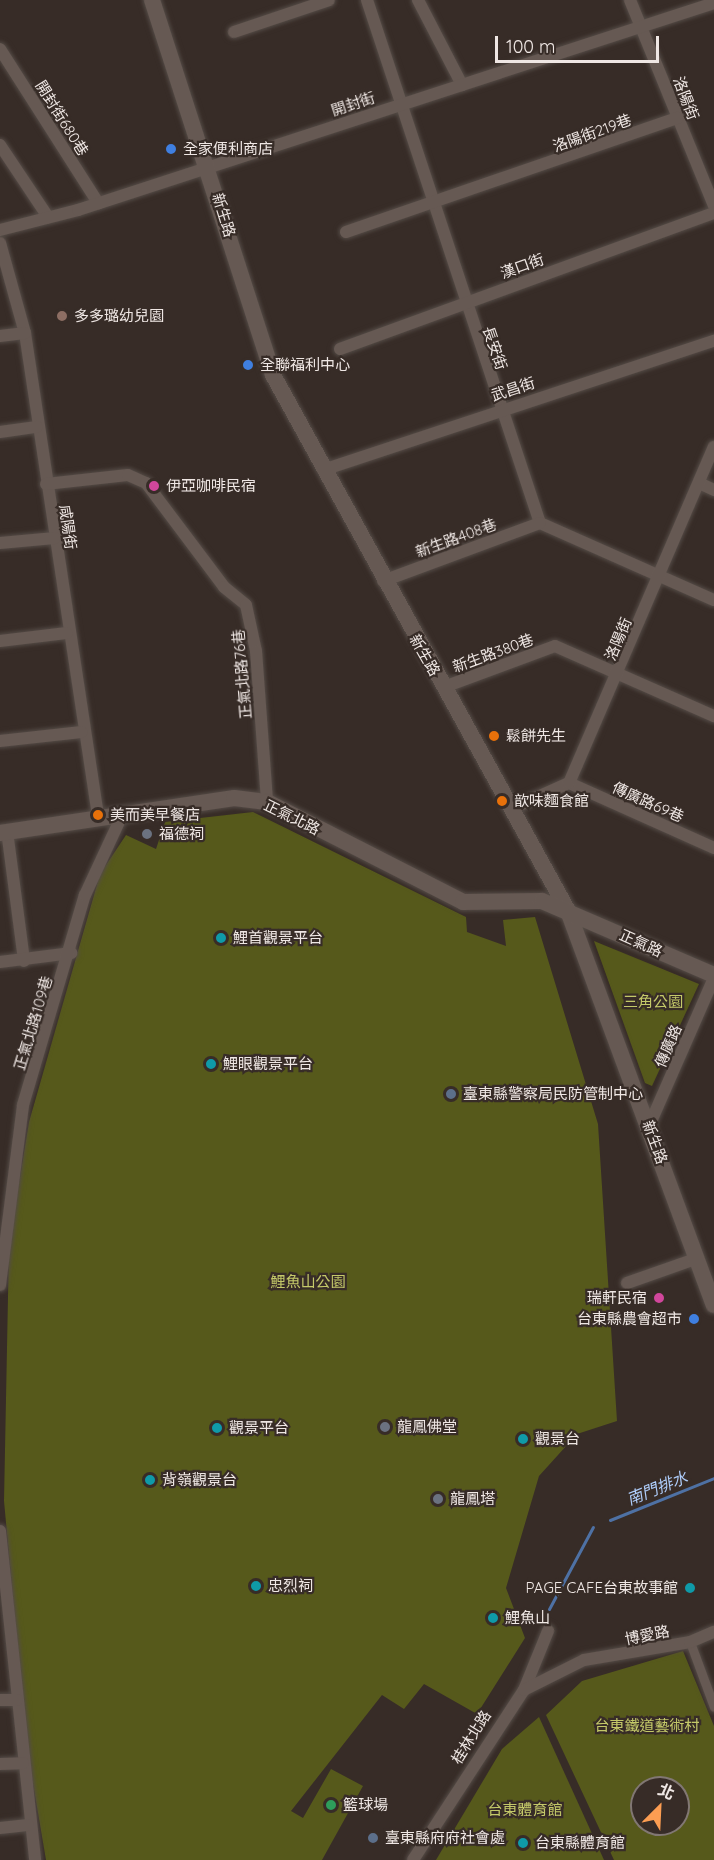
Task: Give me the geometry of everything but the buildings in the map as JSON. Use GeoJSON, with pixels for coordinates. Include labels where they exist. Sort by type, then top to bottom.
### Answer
{"type":"FeatureCollection","features":[{"type":"Feature","properties":{"kind":"street","name":"新生路"},"geometry":{"type":"LineString","coordinates":[[152,0],[209,166],[273,375],[383,581],[513,808],[568,911],[714,1305]]}},
{"type":"Feature","properties":{"kind":"street"},"geometry":{"type":"LineString","coordinates":[[234,32],[329,0]]}},
{"type":"Feature","properties":{"kind":"street","name":"長安街"},"geometry":{"type":"LineString","coordinates":[[367,0],[403,104],[464,303],[540,523]]}},
{"type":"Feature","properties":{"kind":"street"},"geometry":{"type":"LineString","coordinates":[[418,0],[462,85]]}},
{"type":"Feature","properties":{"kind":"street","name":"洛陽街"},"geometry":{"type":"LineString","coordinates":[[630,0],[714,206]]}},
{"type":"Feature","properties":{"kind":"street","name":"開封街"},"geometry":{"type":"LineString","coordinates":[[0,230],[98,203],[714,3]]}},
{"type":"Feature","properties":{"kind":"street","name":"開封街680巷"},"geometry":{"type":"LineString","coordinates":[[0,49],[98,203]]}},
{"type":"Feature","properties":{"kind":"street","name":"洛陽街219巷"},"geometry":{"type":"LineString","coordinates":[[346,232],[515,177],[678,118]]}},
{"type":"Feature","properties":{"kind":"street"},"geometry":{"type":"LineString","coordinates":[[0,145],[48,217]]}},
{"type":"Feature","properties":{"kind":"street","name":"漢口街"},"geometry":{"type":"LineString","coordinates":[[340,349],[714,213]]}},
{"type":"Feature","properties":{"kind":"street","name":"咸陽街"},"geometry":{"type":"LineString","coordinates":[[0,243],[25,333],[67,633],[98,817]]}},
{"type":"Feature","properties":{"kind":"street"},"geometry":{"type":"LineString","coordinates":[[0,336],[25,333]]}},
{"type":"Feature","properties":{"kind":"street","name":"武昌街"},"geometry":{"type":"LineString","coordinates":[[323,470],[500,409],[714,341]]}},
{"type":"Feature","properties":{"kind":"street"},"geometry":{"type":"LineString","coordinates":[[0,432],[37,426]]}},
{"type":"Feature","properties":{"kind":"street","name":"洛陽街"},"geometry":{"type":"LineString","coordinates":[[569,783],[619,674],[714,447]]}},
{"type":"Feature","properties":{"kind":"street","name":"正氣北路76巷"},"geometry":{"type":"LineString","coordinates":[[46,484],[137,478],[152,490],[224,587],[250,612],[267,802]]}},
{"type":"Feature","properties":{"kind":"street"},"geometry":{"type":"LineString","coordinates":[[699,483],[714,490]]}},
{"type":"Feature","properties":{"kind":"street"},"geometry":{"type":"LineString","coordinates":[[540,523],[714,600]]}},
{"type":"Feature","properties":{"kind":"street","name":"新生路408巷"},"geometry":{"type":"LineString","coordinates":[[383,581],[540,523]]}},
{"type":"Feature","properties":{"kind":"street"},"geometry":{"type":"LineString","coordinates":[[0,543],[55,538]]}},
{"type":"Feature","properties":{"kind":"street"},"geometry":{"type":"LineString","coordinates":[[0,641],[67,633]]}},
{"type":"Feature","properties":{"kind":"street","name":"新生路380巷"},"geometry":{"type":"LineString","coordinates":[[444,687],[555,646],[714,716]]}},
{"type":"Feature","properties":{"kind":"street"},"geometry":{"type":"LineString","coordinates":[[0,741],[82,732]]}},
{"type":"Feature","properties":{"kind":"street"},"geometry":{"type":"LineString","coordinates":[[513,808],[569,783]]}},
{"type":"Feature","properties":{"kind":"street","name":"傳廣路69巷"},"geometry":{"type":"LineString","coordinates":[[569,783],[714,848]]}},
{"type":"Feature","properties":{"kind":"street","name":"正氣北路"},"geometry":{"type":"LineString","coordinates":[[3,832],[234,798],[267,802],[463,902],[542,901],[568,911]]}},
{"type":"Feature","properties":{"kind":"street","name":"正氣北路109巷"},"geometry":{"type":"LineString","coordinates":[[0,1285],[5,1167],[71,953],[86,895],[123,813]]}},
{"type":"Feature","properties":{"kind":"street"},"geometry":{"type":"LineString","coordinates":[[3,832],[24,961]]}},
{"type":"Feature","properties":{"kind":"street","name":"正氣路"},"geometry":{"type":"LineString","coordinates":[[568,911],[714,976]]}},
{"type":"Feature","properties":{"kind":"street"},"geometry":{"type":"LineString","coordinates":[[0,962],[24,961],[71,953]]}},
{"type":"Feature","properties":{"kind":"street","name":"傳廣路"},"geometry":{"type":"LineString","coordinates":[[649,1126],[714,976]]}},
{"type":"Feature","properties":{"kind":"street"},"geometry":{"type":"LineString","coordinates":[[627,1283],[698,1258]]}},
{"type":"Feature","properties":{"kind":"street"},"geometry":{"type":"LineString","coordinates":[[0,1531],[5,1636],[16,1700],[28,1826],[35,1860]]}},
{"type":"Feature","properties":{"kind":"street","name":"桂林北路"},"geometry":{"type":"LineString","coordinates":[[413,1860],[524,1690],[548,1630]]}},
{"type":"Feature","properties":{"kind":"street","name":"博愛路"},"geometry":{"type":"LineString","coordinates":[[524,1690],[584,1660],[690,1642],[714,1632]]}},
{"type":"Feature","properties":{"kind":"street"},"geometry":{"type":"LineString","coordinates":[[690,1642],[714,1707]]}},
{"type":"Feature","properties":{"kind":"street"},"geometry":{"type":"LineString","coordinates":[[0,1700],[16,1700]]}},
{"type":"Feature","properties":{"kind":"street"},"geometry":{"type":"LineString","coordinates":[[0,1764],[22,1763]]}},
{"type":"Feature","properties":{"kind":"street"},"geometry":{"type":"LineString","coordinates":[[0,1828],[28,1826]]}},
{"type":"Feature","properties":{"kind":"green space","name":"鯉魚山公園"},"geometry":{"type":"Polygon","coordinates":[[[253,812],[466,917],[467,932],[506,946],[503,920],[535,917],[598,1124],[617,1421],[577,1434],[539,1476],[506,1588],[525,1638],[477,1714],[424,1684],[404,1709],[382,1695],[291,1811],[303,1818],[331,1769],[363,1786],[322,1860],[46,1860],[27,1748],[4,1501],[9,1245],[29,1122],[100,874],[126,835],[156,849],[165,822],[253,812]]]}},
{"type":"Feature","properties":{"kind":"green space","name":"三角公園"},"geometry":{"type":"Polygon","coordinates":[[[594,941],[699,984],[652,1086],[645,1083],[594,941]]]}},
{"type":"Feature","properties":{"kind":"green space","name":"台東鐵道藝術村"},"geometry":{"type":"Polygon","coordinates":[[[683,1651],[714,1726],[714,1860],[614,1860],[546,1715],[582,1681],[683,1651]]]}},
{"type":"Feature","properties":{"kind":"green space","name":"台東體育館"},"geometry":{"type":"Polygon","coordinates":[[[539,1717],[604,1860],[436,1860],[502,1749],[539,1717]]]}},
{"type":"Feature","properties":{"kind":"waterway","name":"南門排水"},"geometry":{"type":"LineString","coordinates":[[610,1520],[714,1478]]}},
{"type":"Feature","properties":{"kind":"waterway","name":"南門排水"},"geometry":{"type":"LineString","coordinates":[[549,1609],[593,1527]]}},
{"type":"Feature","properties":{"kind":"place","name":"全家便利商店"},"geometry":{"type":"Point","coordinates":[171,149]}},
{"type":"Feature","properties":{"kind":"place","name":"多多璐幼兒園"},"geometry":{"type":"Point","coordinates":[62,316]}},
{"type":"Feature","properties":{"kind":"place","name":"全聯福利中心"},"geometry":{"type":"Point","coordinates":[248,365]}},
{"type":"Feature","properties":{"kind":"place","name":"伊亞咖啡民宿"},"geometry":{"type":"Point","coordinates":[154,486]}},
{"type":"Feature","properties":{"kind":"place","name":"鬆餅先生"},"geometry":{"type":"Point","coordinates":[494,736]}},
{"type":"Feature","properties":{"kind":"place","name":"歆味麵食館"},"geometry":{"type":"Point","coordinates":[502,801]}},
{"type":"Feature","properties":{"kind":"place","name":"美而美早餐店"},"geometry":{"type":"Point","coordinates":[98,815]}},
{"type":"Feature","properties":{"kind":"place","name":"福德祠"},"geometry":{"type":"Point","coordinates":[147,834]}},
{"type":"Feature","properties":{"kind":"place","name":"鯉首觀景平台"},"geometry":{"type":"Point","coordinates":[221,938]}},
{"type":"Feature","properties":{"kind":"place","name":"鯉眼觀景平台"},"geometry":{"type":"Point","coordinates":[211,1064]}},
{"type":"Feature","properties":{"kind":"place","name":"臺東縣警察局民防管制中心"},"geometry":{"type":"Point","coordinates":[451,1094]}},
{"type":"Feature","properties":{"kind":"place","name":"瑞軒民宿"},"geometry":{"type":"Point","coordinates":[659,1298]}},
{"type":"Feature","properties":{"kind":"place","name":"台東縣農會超市"},"geometry":{"type":"Point","coordinates":[694,1319]}},
{"type":"Feature","properties":{"kind":"place","name":"龍鳳佛堂"},"geometry":{"type":"Point","coordinates":[385,1427]}},
{"type":"Feature","properties":{"kind":"place","name":"觀景平台"},"geometry":{"type":"Point","coordinates":[217,1428]}},
{"type":"Feature","properties":{"kind":"place","name":"觀景台"},"geometry":{"type":"Point","coordinates":[523,1439]}},
{"type":"Feature","properties":{"kind":"place","name":"背嶺觀景台"},"geometry":{"type":"Point","coordinates":[150,1480]}},
{"type":"Feature","properties":{"kind":"place","name":"龍鳳塔"},"geometry":{"type":"Point","coordinates":[438,1499]}},
{"type":"Feature","properties":{"kind":"place","name":"忠烈祠"},"geometry":{"type":"Point","coordinates":[256,1586]}},
{"type":"Feature","properties":{"kind":"place","name":"PAGE CAFE台東故事館"},"geometry":{"type":"Point","coordinates":[690,1588]}},
{"type":"Feature","properties":{"kind":"place","name":"鯉魚山"},"geometry":{"type":"Point","coordinates":[493,1618]}},
{"type":"Feature","properties":{"kind":"place","name":"籃球場"},"geometry":{"type":"Point","coordinates":[331,1805]}},
{"type":"Feature","properties":{"kind":"place","name":"臺東縣府府社會處"},"geometry":{"type":"Point","coordinates":[373,1838]}},
{"type":"Feature","properties":{"kind":"place","name":"台東縣體育館"},"geometry":{"type":"Point","coordinates":[523,1843]}}]}
